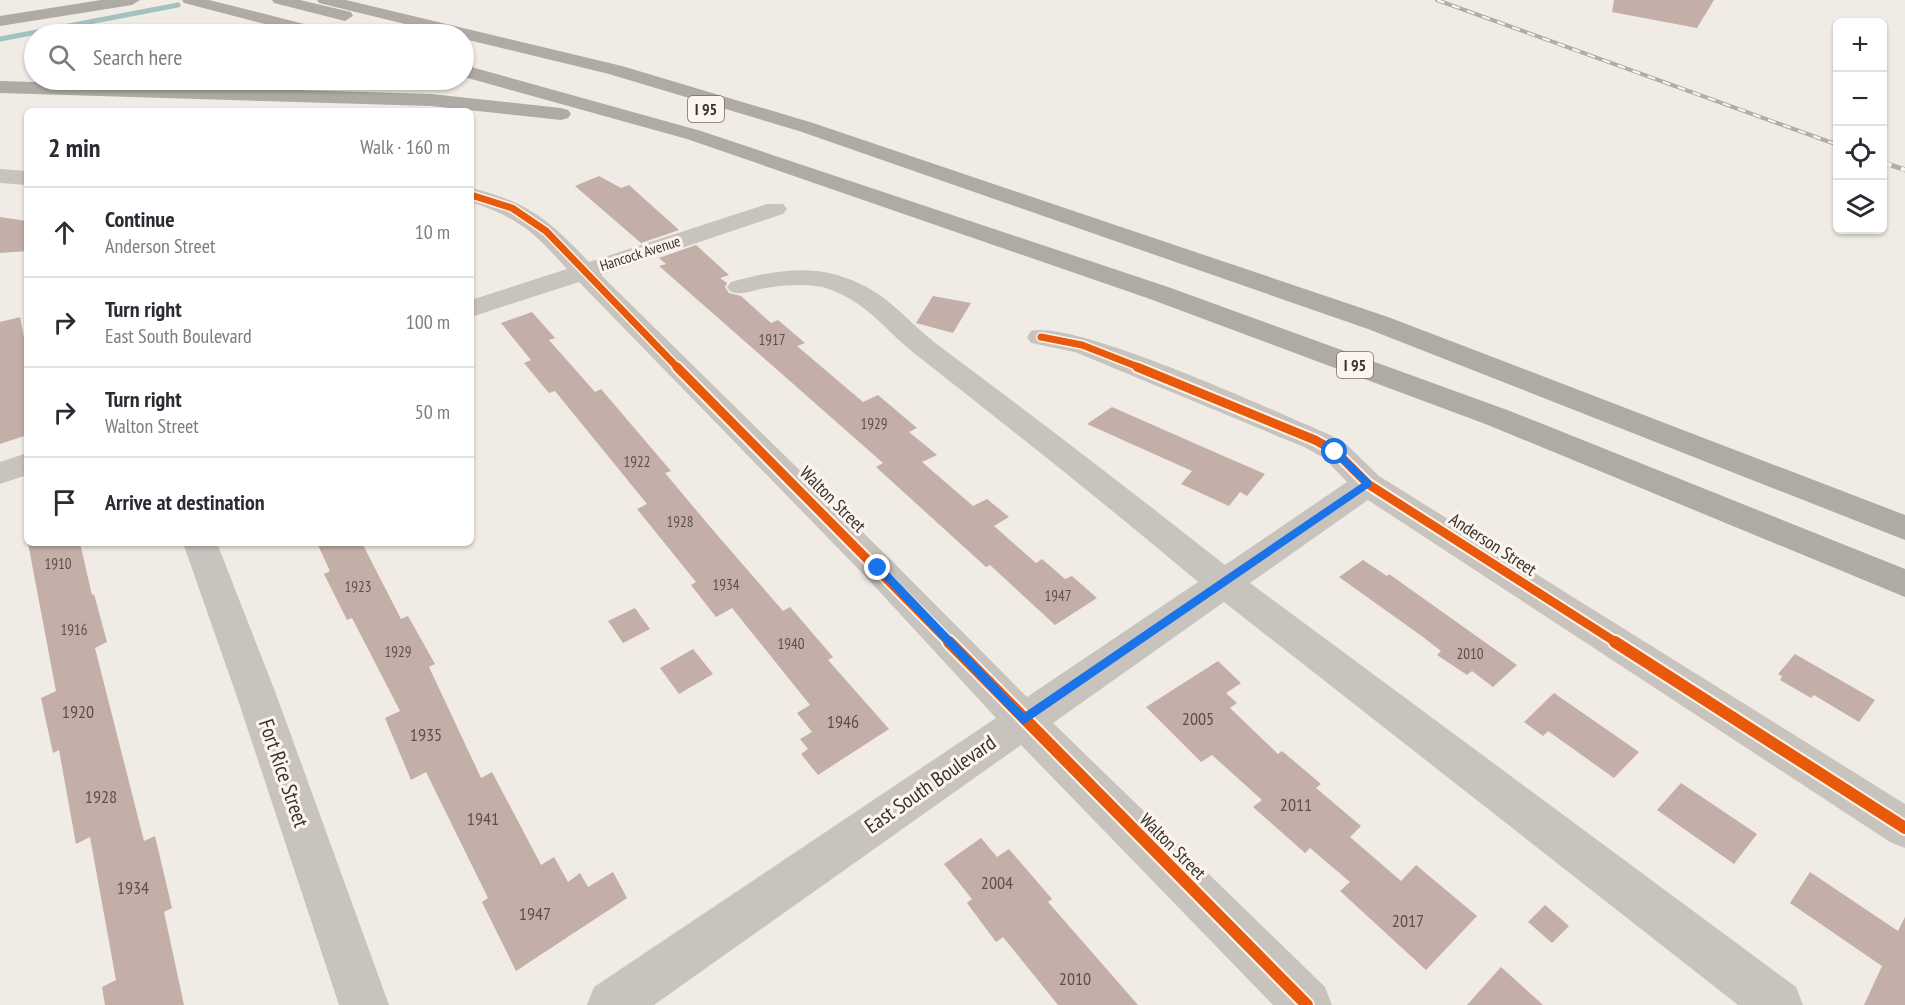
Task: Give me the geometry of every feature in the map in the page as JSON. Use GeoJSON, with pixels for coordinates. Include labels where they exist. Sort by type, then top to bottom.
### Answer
{"type":"FeatureCollection","features":[{"type":"Feature","properties":{"kind":"highway"},"geometry":{"type":"LineString","coordinates":[[0,21],[132,0]]}},
{"type":"Feature","properties":{"kind":"highway"},"geometry":{"type":"LineString","coordinates":[[190,0],[286,24]]}},
{"type":"Feature","properties":{"kind":"highway"},"geometry":{"type":"LineString","coordinates":[[280,0],[380,24]]}},
{"type":"Feature","properties":{"kind":"highway"},"geometry":{"type":"LineString","coordinates":[[325,0],[427,24]]}},
{"type":"Feature","properties":{"kind":"highway"},"geometry":{"type":"LineString","coordinates":[[446,10],[467,24]]}},
{"type":"Feature","properties":{"kind":"highway"},"geometry":{"type":"LineString","coordinates":[[474,28],[490,39]]}},
{"type":"Feature","properties":{"kind":"highway"},"geometry":{"type":"LineString","coordinates":[[474,35],[668,85],[806,127],[947,177]]}},
{"type":"Feature","properties":{"kind":"highway","name":"I 95"},"geometry":{"type":"LineString","coordinates":[[474,48],[634,88],[947,177],[1145,241],[1378,323],[1905,528]]}},
{"type":"Feature","properties":{"kind":"highway","name":"I 95"},"geometry":{"type":"LineString","coordinates":[[474,73],[684,132],[797,168],[1137,286],[1499,418],[1905,584]]}},
{"type":"Feature","properties":{"kind":"highway"},"geometry":{"type":"LineString","coordinates":[[0,87],[24,88]]}},
{"type":"Feature","properties":{"kind":"highway"},"geometry":{"type":"LineString","coordinates":[[105,90],[349,97],[497,106],[600,121],[797,168]]}},
{"type":"Feature","properties":{"kind":"street"},"geometry":{"type":"LineString","coordinates":[[0,176],[24,178]]}},
{"type":"Feature","properties":{"kind":"street","name":"Walton Street"},"geometry":{"type":"LineString","coordinates":[[474,196],[490,200],[528,217],[546,231],[608,298],[878,568],[1023,720],[1307,1005]]}},
{"type":"Feature","properties":{"kind":"street","name":"Hancock Avenue"},"geometry":{"type":"LineString","coordinates":[[474,308],[775,209]]}},
{"type":"Feature","properties":{"kind":"street"},"geometry":{"type":"LineString","coordinates":[[740,286],[766,280],[812,278],[834,282],[869,297],[922,346],[1080,466],[1222,582],[1307,644],[1778,1005]]}},
{"type":"Feature","properties":{"kind":"street","name":"Anderson Street"},"geometry":{"type":"LineString","coordinates":[[1041,337],[1082,345],[1222,400],[1315,440],[1335,452],[1368,484],[1905,828]]}},
{"type":"Feature","properties":{"kind":"street"},"geometry":{"type":"LineString","coordinates":[[0,474],[24,465]]}},
{"type":"Feature","properties":{"kind":"street","name":"East South Boulevard"},"geometry":{"type":"LineString","coordinates":[[612,1005],[1222,582],[1368,484]]}},
{"type":"Feature","properties":{"kind":"street","name":"Fort Rice Street"},"geometry":{"type":"LineString","coordinates":[[201,546],[256,694],[364,1005]]}},
{"type":"Feature","properties":{"kind":"building"},"geometry":{"type":"Polygon","coordinates":[[[1614,0],[1714,0],[1697,28],[1612,12],[1614,0]]]}},
{"type":"Feature","properties":{"kind":"building"},"geometry":{"type":"Polygon","coordinates":[[[599,176],[621,188],[629,185],[679,230],[641,243],[575,186],[599,176]]]}},
{"type":"Feature","properties":{"kind":"building"},"geometry":{"type":"Polygon","coordinates":[[[0,217],[24,221],[24,251],[0,253],[0,217]]]}},
{"type":"Feature","properties":{"kind":"building"},"geometry":{"type":"Polygon","coordinates":[[[696,245],[729,275],[720,278],[727,283],[725,287],[729,293],[741,296],[771,323],[778,320],[805,343],[797,346],[863,402],[878,395],[917,428],[909,432],[937,455],[922,462],[973,506],[987,499],[1009,517],[994,526],[1036,563],[1042,559],[1065,579],[1072,576],[1097,598],[1055,625],[990,565],[986,567],[876,467],[883,463],[659,266],[666,264],[659,258],[696,245]]]}},
{"type":"Feature","properties":{"kind":"building"},"geometry":{"type":"Polygon","coordinates":[[[933,296],[971,303],[953,333],[916,323],[933,296]]]}},
{"type":"Feature","properties":{"kind":"building"},"geometry":{"type":"Polygon","coordinates":[[[532,312],[555,338],[549,340],[595,392],[601,389],[671,471],[665,473],[712,529],[783,611],[790,607],[833,657],[828,660],[889,729],[818,775],[801,754],[808,749],[800,739],[812,732],[797,713],[810,705],[732,608],[716,617],[691,585],[696,582],[637,509],[647,504],[555,391],[549,393],[524,363],[531,360],[501,323],[532,312]]]}},
{"type":"Feature","properties":{"kind":"building"},"geometry":{"type":"Polygon","coordinates":[[[20,317],[24,338],[24,436],[0,444],[0,322],[20,317]]]}},
{"type":"Feature","properties":{"kind":"building"},"geometry":{"type":"Polygon","coordinates":[[[1112,407],[1265,474],[1247,496],[1240,492],[1229,506],[1181,484],[1192,471],[1087,424],[1112,407]]]}},
{"type":"Feature","properties":{"kind":"building"},"geometry":{"type":"Polygon","coordinates":[[[29,546],[81,546],[92,595],[94,594],[107,642],[95,648],[144,841],[155,836],[172,908],[164,912],[184,1005],[105,1005],[102,987],[116,980],[90,837],[76,844],[59,750],[53,753],[41,698],[56,691],[29,546]]]}},
{"type":"Feature","properties":{"kind":"building"},"geometry":{"type":"Polygon","coordinates":[[[318,546],[364,546],[401,619],[408,616],[435,664],[429,667],[481,778],[492,772],[541,865],[554,857],[568,882],[580,873],[588,887],[613,872],[627,898],[516,971],[482,902],[488,898],[426,772],[411,780],[385,718],[400,711],[352,618],[347,620],[324,574],[330,571],[318,546]]]}},
{"type":"Feature","properties":{"kind":"building"},"geometry":{"type":"Polygon","coordinates":[[[1363,560],[1387,576],[1389,574],[1517,665],[1493,687],[1472,671],[1467,675],[1437,655],[1441,651],[1339,577],[1363,560]]]}},
{"type":"Feature","properties":{"kind":"building"},"geometry":{"type":"Polygon","coordinates":[[[635,608],[650,629],[623,643],[608,621],[635,608]]]}},
{"type":"Feature","properties":{"kind":"building"},"geometry":{"type":"Polygon","coordinates":[[[693,649],[713,674],[679,694],[660,668],[693,649]]]}},
{"type":"Feature","properties":{"kind":"building"},"geometry":{"type":"Polygon","coordinates":[[[1795,654],[1875,700],[1859,722],[1814,695],[1811,698],[1780,680],[1782,676],[1778,674],[1795,654]]]}},
{"type":"Feature","properties":{"kind":"building"},"geometry":{"type":"Polygon","coordinates":[[[1218,661],[1241,683],[1226,693],[1237,703],[1230,708],[1278,754],[1282,751],[1321,784],[1316,788],[1361,826],[1350,837],[1401,881],[1416,865],[1477,916],[1426,970],[1340,891],[1350,882],[1310,848],[1305,853],[1253,807],[1262,800],[1212,755],[1201,762],[1146,707],[1218,661]]]}},
{"type":"Feature","properties":{"kind":"building"},"geometry":{"type":"Polygon","coordinates":[[[1554,693],[1639,752],[1614,778],[1548,731],[1543,736],[1524,722],[1554,693]]]}},
{"type":"Feature","properties":{"kind":"building"},"geometry":{"type":"Polygon","coordinates":[[[1681,783],[1757,834],[1734,864],[1657,810],[1681,783]]]}},
{"type":"Feature","properties":{"kind":"building"},"geometry":{"type":"Polygon","coordinates":[[[981,838],[997,857],[1009,849],[1052,899],[1048,902],[1138,1005],[1058,1005],[1003,937],[996,942],[967,903],[972,899],[944,864],[981,838]]]}},
{"type":"Feature","properties":{"kind":"building"},"geometry":{"type":"Polygon","coordinates":[[[1810,872],[1898,931],[1905,917],[1905,1005],[1864,1005],[1882,966],[1790,903],[1810,872]]]}},
{"type":"Feature","properties":{"kind":"building"},"geometry":{"type":"Polygon","coordinates":[[[1545,905],[1569,926],[1552,943],[1528,922],[1545,905]]]}},
{"type":"Feature","properties":{"kind":"building"},"geometry":{"type":"Polygon","coordinates":[[[1501,967],[1543,1005],[1467,1005],[1501,967]]]}},
{"type":"Feature","properties":{"kind":"waterway"},"geometry":{"type":"LineString","coordinates":[[79,24],[178,5]]}},
{"type":"Feature","properties":{"kind":"waterway"},"geometry":{"type":"LineString","coordinates":[[0,39],[24,34]]}},
{"type":"Feature","properties":{"kind":"railway"},"geometry":{"type":"LineString","coordinates":[[1437,0],[1833,143]]}},
{"type":"Feature","properties":{"kind":"railway"},"geometry":{"type":"LineString","coordinates":[[1887,164],[1905,170]]}},
{"type":"Feature","properties":{"kind":"cycle path"},"geometry":{"type":"LineString","coordinates":[[474,196],[512,208],[546,231],[608,298],[878,568],[1023,720],[1307,1005]]}},
{"type":"Feature","properties":{"kind":"cycle path"},"geometry":{"type":"LineString","coordinates":[[1041,337],[1082,345],[1222,400],[1335,451],[1368,484],[1905,828]]}},
{"type":"Feature","properties":{"kind":"route"},"geometry":{"type":"LineString","coordinates":[[878,568],[1023,720],[1368,484],[1335,452]]}}]}
